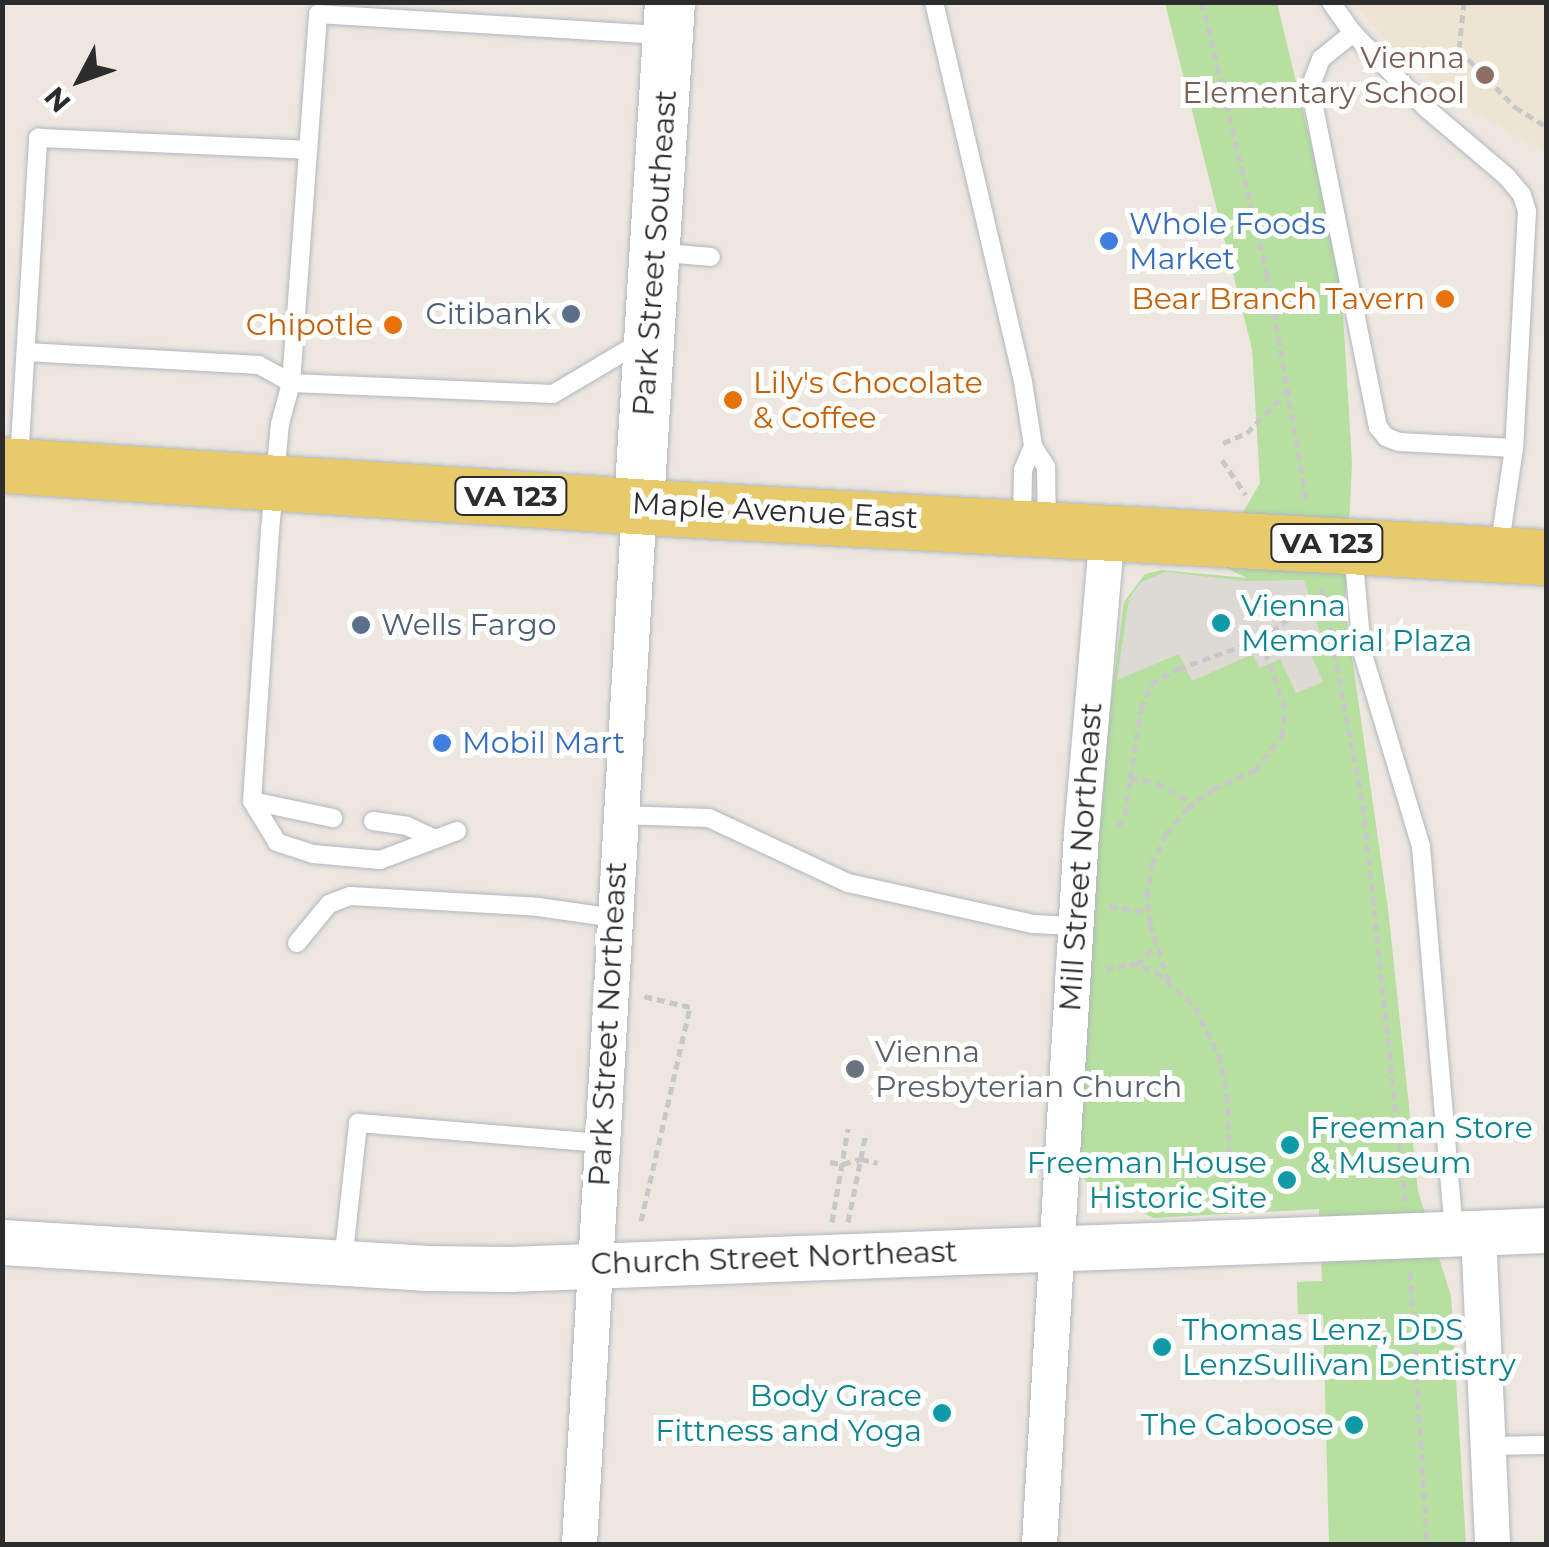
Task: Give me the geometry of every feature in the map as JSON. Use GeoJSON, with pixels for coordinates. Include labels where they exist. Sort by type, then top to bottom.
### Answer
{"type":"FeatureCollection","features":[{"type":"Feature","properties":{"kind":"main road","name":"Park Street Southeast"},"geometry":{"type":"LineString","coordinates":[[640,504],[669,19]]}},
{"type":"Feature","properties":{"kind":"main road","name":"Maple Avenue East"},"geometry":{"type":"LineString","coordinates":[[11,466],[1107,530],[1330,560],[1522,556]]}},
{"type":"Feature","properties":{"kind":"street","name":"Park Street Northeast"},"geometry":{"type":"LineString","coordinates":[[579,1544],[640,504]]}},
{"type":"Feature","properties":{"kind":"street","name":"Mill Street Northeast"},"geometry":{"type":"LineString","coordinates":[[1039,1544],[1075,926],[1107,530]]}},
{"type":"Feature","properties":{"kind":"street","name":"Church Street Northeast"},"geometry":{"type":"LineString","coordinates":[[2,1242],[510,1269],[1546,1230]]}},
{"type":"Feature","properties":{"kind":"street"},"geometry":{"type":"LineString","coordinates":[[1466,1233],[1488,1446],[1492,1544]]}},
{"type":"Feature","properties":{"kind":"lane"},"geometry":{"type":"LineString","coordinates":[[934,2],[1023,382],[1033,446],[1046,466],[1035,526]]}},
{"type":"Feature","properties":{"kind":"lane"},"geometry":{"type":"LineString","coordinates":[[1332,2],[1353,33],[1426,108],[1522,194],[1528,211],[1514,448],[1522,556]]}},
{"type":"Feature","properties":{"kind":"lane"},"geometry":{"type":"LineString","coordinates":[[457,831],[380,860],[313,854],[277,842],[252,801],[280,424],[291,383],[318,14],[669,19]]}},
{"type":"Feature","properties":{"kind":"lane"},"geometry":{"type":"LineString","coordinates":[[1353,33],[1321,59],[1310,87],[1378,427],[1399,442],[1514,448]]}},
{"type":"Feature","properties":{"kind":"lane"},"geometry":{"type":"LineString","coordinates":[[11,466],[26,352],[38,138],[308,150]]}},
{"type":"Feature","properties":{"kind":"lane"},"geometry":{"type":"LineString","coordinates":[[655,252],[711,257]]}},
{"type":"Feature","properties":{"kind":"lane"},"geometry":{"type":"LineString","coordinates":[[26,352],[258,365],[291,383],[553,394],[649,337]]}},
{"type":"Feature","properties":{"kind":"lane"},"geometry":{"type":"LineString","coordinates":[[1330,560],[1421,846],[1466,1233]]}},
{"type":"Feature","properties":{"kind":"lane"},"geometry":{"type":"LineString","coordinates":[[252,801],[333,818]]}},
{"type":"Feature","properties":{"kind":"lane"},"geometry":{"type":"LineString","coordinates":[[620,815],[709,818],[848,882],[1033,924],[1075,926]]}},
{"type":"Feature","properties":{"kind":"lane"},"geometry":{"type":"LineString","coordinates":[[373,821],[407,826],[433,838]]}},
{"type":"Feature","properties":{"kind":"lane"},"geometry":{"type":"LineString","coordinates":[[297,943],[330,904],[350,896],[538,907],[615,918]]}},
{"type":"Feature","properties":{"kind":"lane"},"geometry":{"type":"LineString","coordinates":[[343,1263],[358,1123],[602,1143]]}},
{"type":"Feature","properties":{"kind":"lane"},"geometry":{"type":"LineString","coordinates":[[1488,1446],[1546,1446]]}},
{"type":"Feature","properties":{"kind":"path"},"geometry":{"type":"LineString","coordinates":[[1202,2],[1330,560],[1362,806],[1408,1236],[1427,1544]]}},
{"type":"Feature","properties":{"kind":"path"},"geometry":{"type":"LineString","coordinates":[[1464,2],[1459,50],[1514,107],[1546,126]]}},
{"type":"Feature","properties":{"kind":"path"},"geometry":{"type":"LineString","coordinates":[[1222,443],[1247,434],[1288,390]]}},
{"type":"Feature","properties":{"kind":"path"},"geometry":{"type":"LineString","coordinates":[[1222,460],[1246,495]]}},
{"type":"Feature","properties":{"kind":"path"},"geometry":{"type":"LineString","coordinates":[[1118,827],[1125,815],[1141,709],[1151,684],[1178,668],[1261,639],[1330,560]]}},
{"type":"Feature","properties":{"kind":"path"},"geometry":{"type":"LineString","coordinates":[[1170,984],[1149,912],[1152,865],[1166,834],[1193,804],[1213,788],[1254,770],[1282,736],[1286,708],[1261,639]]}},
{"type":"Feature","properties":{"kind":"path"},"geometry":{"type":"LineString","coordinates":[[1130,778],[1157,783],[1193,804]]}},
{"type":"Feature","properties":{"kind":"path"},"geometry":{"type":"LineString","coordinates":[[1110,906],[1149,912]]}},
{"type":"Feature","properties":{"kind":"path"},"geometry":{"type":"LineString","coordinates":[[1137,965],[1156,946]]}},
{"type":"Feature","properties":{"kind":"path"},"geometry":{"type":"LineString","coordinates":[[1104,972],[1116,964],[1137,965],[1157,972],[1195,1007],[1219,1055],[1230,1138],[1231,1216]]}},
{"type":"Feature","properties":{"kind":"path"},"geometry":{"type":"LineString","coordinates":[[610,989],[690,1007],[641,1221]]}},
{"type":"Feature","properties":{"kind":"path"},"geometry":{"type":"LineString","coordinates":[[832,1225],[848,1128]]}},
{"type":"Feature","properties":{"kind":"path"},"geometry":{"type":"LineString","coordinates":[[848,1224],[866,1132]]}},
{"type":"Feature","properties":{"kind":"path"},"geometry":{"type":"LineString","coordinates":[[830,1162],[878,1162]]}},
{"type":"Feature","properties":{"kind":"shaded area","name":"Vienna Elementary School"},"geometry":{"type":"Polygon","coordinates":[[[1353,3],[1546,3],[1546,152],[1472,111],[1437,85],[1386,40],[1353,3]]]}},
{"type":"Feature","properties":{"kind":"shaded area","name":"Vienna Memorial Plaza"},"geometry":{"type":"Polygon","coordinates":[[[1165,572],[1246,581],[1304,580],[1324,646],[1310,652],[1323,682],[1296,693],[1280,659],[1259,668],[1253,654],[1192,681],[1179,654],[1117,680],[1129,599],[1140,583],[1165,572]]]}},
{"type":"Feature","properties":{"kind":"green space"},"geometry":{"type":"Polygon","coordinates":[[[1165,3],[1277,3],[1340,264],[1352,463],[1345,608],[1388,909],[1418,1191],[1451,1296],[1466,1544],[1329,1544],[1323,1315],[1298,1314],[1297,1282],[1322,1281],[1319,1209],[1154,1218],[1092,1189],[1075,1168],[1091,854],[1124,602],[1145,574],[1162,570],[1247,578],[1214,562],[1260,483],[1252,349],[1165,3]]]}},
{"type":"Feature","properties":{"kind":"place","name":"Vienna Elementary School"},"geometry":{"type":"Point","coordinates":[1485,75]}},
{"type":"Feature","properties":{"kind":"place","name":"Whole Foods Market"},"geometry":{"type":"Point","coordinates":[1109,241]}},
{"type":"Feature","properties":{"kind":"place","name":"Bear Branch Tavern"},"geometry":{"type":"Point","coordinates":[1445,299]}},
{"type":"Feature","properties":{"kind":"place","name":"Citibank"},"geometry":{"type":"Point","coordinates":[571,314]}},
{"type":"Feature","properties":{"kind":"place","name":"Chipotle"},"geometry":{"type":"Point","coordinates":[393,325]}},
{"type":"Feature","properties":{"kind":"place","name":"Lily's Chocolate & Coffee"},"geometry":{"type":"Point","coordinates":[733,400]}},
{"type":"Feature","properties":{"kind":"place","name":"Vienna Memorial Plaza"},"geometry":{"type":"Point","coordinates":[1221,623]}},
{"type":"Feature","properties":{"kind":"place","name":"Wells Fargo"},"geometry":{"type":"Point","coordinates":[361,625]}},
{"type":"Feature","properties":{"kind":"place","name":"Mobil Mart"},"geometry":{"type":"Point","coordinates":[442,743]}},
{"type":"Feature","properties":{"kind":"place","name":"Vienna Presbyterian Church"},"geometry":{"type":"Point","coordinates":[855,1069]}},
{"type":"Feature","properties":{"kind":"place","name":"Freeman Store & Museum"},"geometry":{"type":"Point","coordinates":[1290,1145]}},
{"type":"Feature","properties":{"kind":"place","name":"Freeman House Historic Site"},"geometry":{"type":"Point","coordinates":[1287,1180]}},
{"type":"Feature","properties":{"kind":"place","name":"Thomas Lenz, DDS LenzSullivan Dentistry"},"geometry":{"type":"Point","coordinates":[1162,1347]}},
{"type":"Feature","properties":{"kind":"place","name":"Body Grace Fittness and Yoga"},"geometry":{"type":"Point","coordinates":[942,1413]}},
{"type":"Feature","properties":{"kind":"place","name":"The Caboose"},"geometry":{"type":"Point","coordinates":[1354,1425]}}]}
